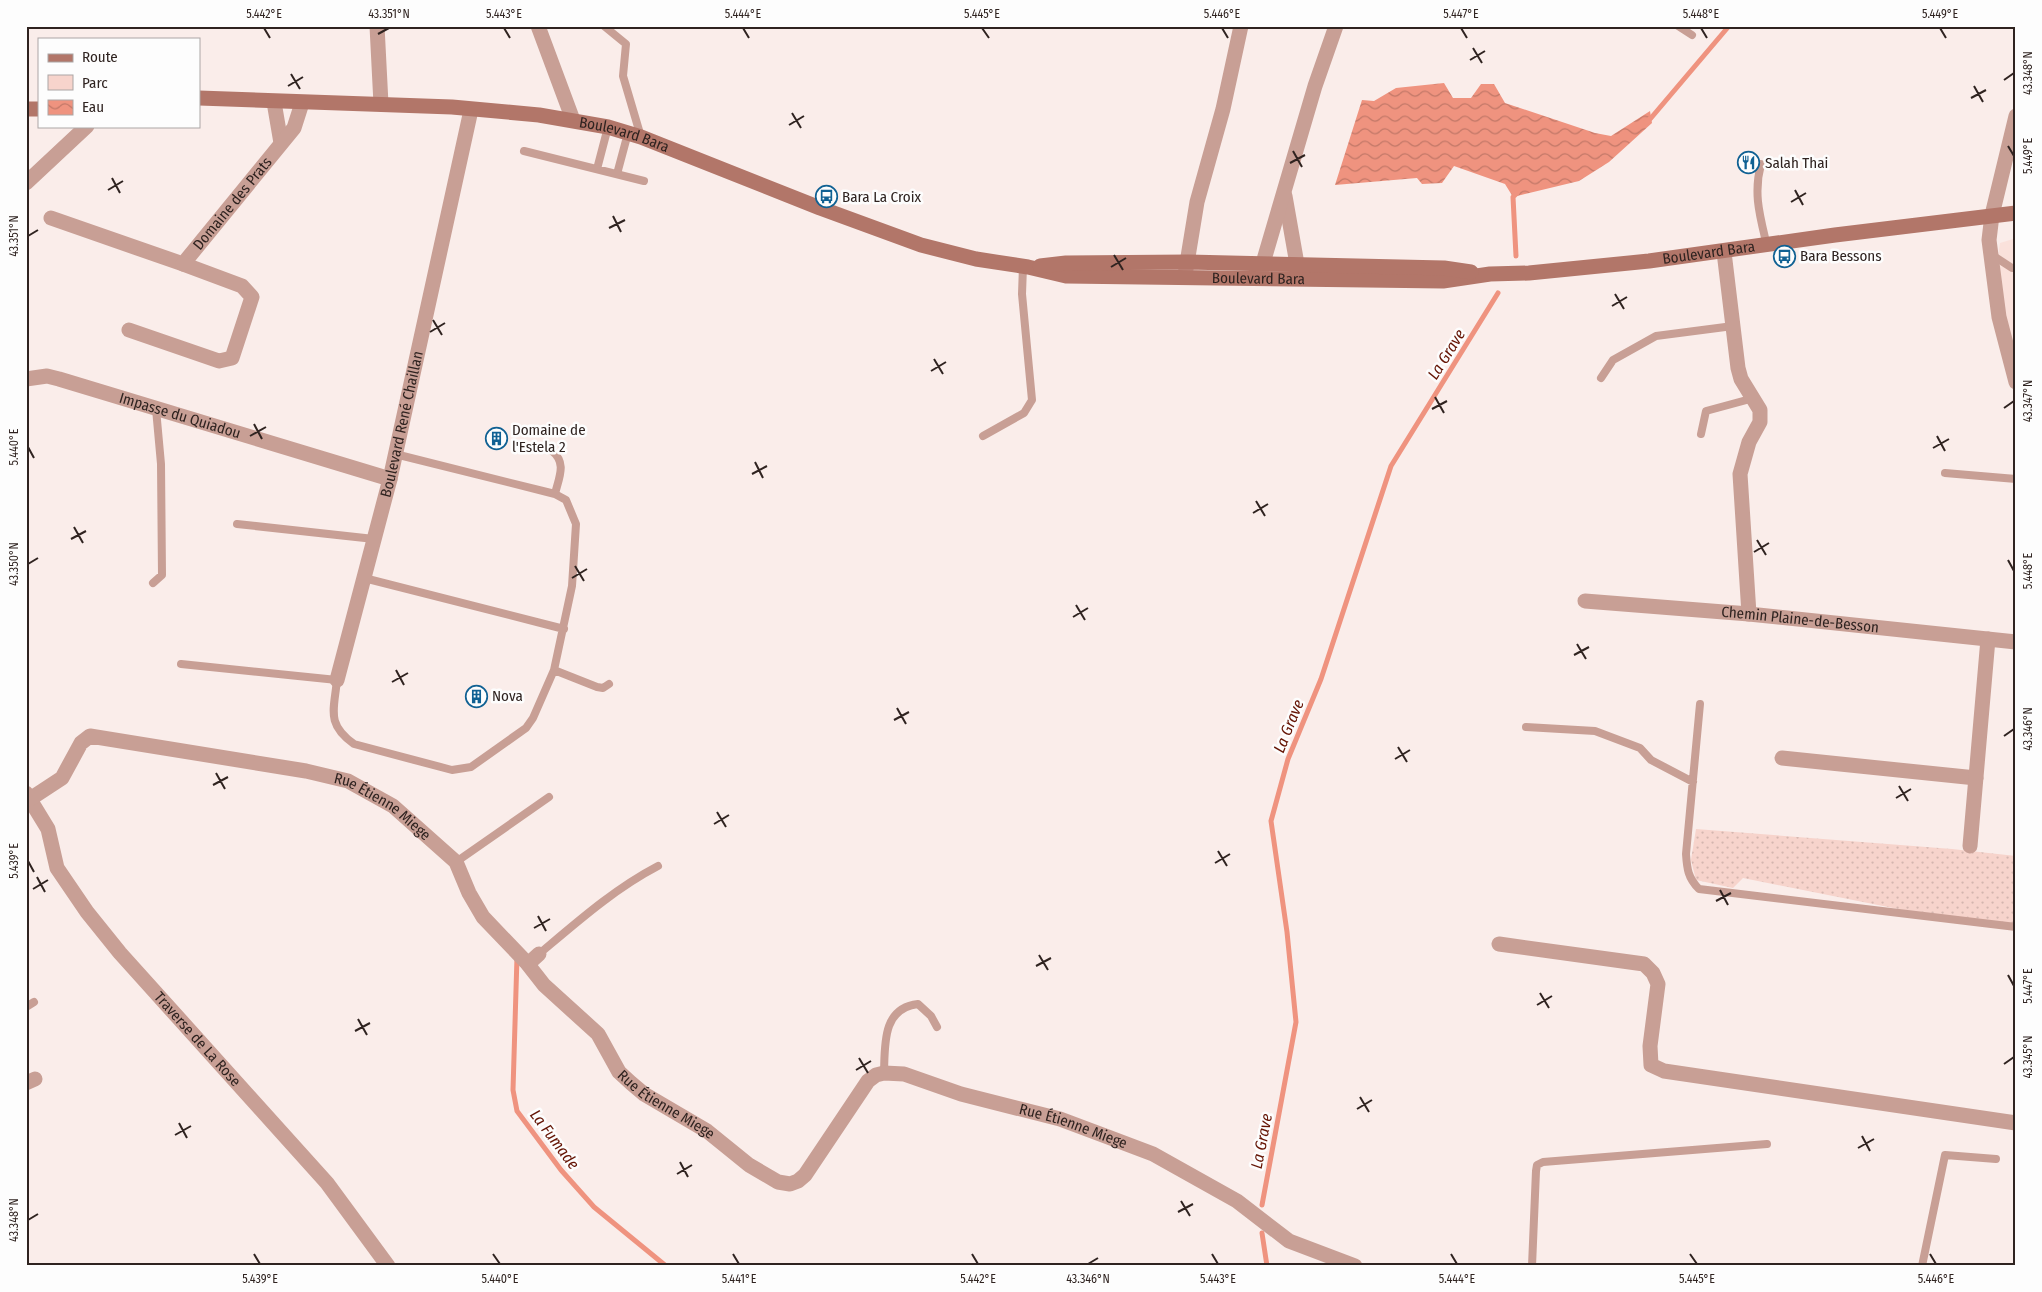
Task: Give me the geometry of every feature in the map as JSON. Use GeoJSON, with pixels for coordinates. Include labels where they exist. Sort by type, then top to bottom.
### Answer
{"type":"FeatureCollection","features":[{"type":"Feature","properties":{"kind":"street"},"geometry":{"type":"LineString","coordinates":[[377,26],[381,104]]}},
{"type":"Feature","properties":{"kind":"street"},"geometry":{"type":"LineString","coordinates":[[538,26],[573,120]]}},
{"type":"Feature","properties":{"kind":"street"},"geometry":{"type":"LineString","coordinates":[[1184,278],[1197,202],[1223,109],[1241,26]]}},
{"type":"Feature","properties":{"kind":"street"},"geometry":{"type":"LineString","coordinates":[[1261,279],[1263,263],[1315,86],[1336,26]]}},
{"type":"Feature","properties":{"kind":"street","name":"Boulevard Bara"},"geometry":{"type":"LineString","coordinates":[[200,98],[274,102],[381,104],[471,110],[573,120],[608,127],[634,135],[820,208],[921,245],[976,259],[1026,266],[1066,276],[1261,279],[1297,272]]}},
{"type":"Feature","properties":{"kind":"street","name":"Domaine des Prats"},"geometry":{"type":"LineString","coordinates":[[274,102],[281,142]]}},
{"type":"Feature","properties":{"kind":"street","name":"Domaine des Prats"},"geometry":{"type":"LineString","coordinates":[[183,264],[294,128],[302,102]]}},
{"type":"Feature","properties":{"kind":"street","name":"Boulevard René Chaillan"},"geometry":{"type":"LineString","coordinates":[[337,680],[390,479],[471,110]]}},
{"type":"Feature","properties":{"kind":"street"},"geometry":{"type":"LineString","coordinates":[[2016,116],[1992,215],[1990,254],[1999,317],[2016,382]]}},
{"type":"Feature","properties":{"kind":"street"},"geometry":{"type":"LineString","coordinates":[[26,183],[85,128]]}},
{"type":"Feature","properties":{"kind":"street"},"geometry":{"type":"LineString","coordinates":[[1284,192],[1297,272]]}},
{"type":"Feature","properties":{"kind":"street","name":"Boulevard Bara"},"geometry":{"type":"LineString","coordinates":[[1026,266],[1066,263],[1263,263],[1297,272],[1442,281],[1490,274],[1529,273],[1649,261],[2016,213]]}},
{"type":"Feature","properties":{"kind":"street","name":"Domaine des Prats"},"geometry":{"type":"LineString","coordinates":[[51,218],[242,286],[252,297],[232,358],[219,361],[129,330]]}},
{"type":"Feature","properties":{"kind":"street"},"geometry":{"type":"LineString","coordinates":[[1724,252],[1741,379],[1760,410],[1760,422],[1749,442],[1740,474],[1749,614]]}},
{"type":"Feature","properties":{"kind":"street","name":"Impasse du Quiadou"},"geometry":{"type":"LineString","coordinates":[[26,379],[47,376],[390,479]]}},
{"type":"Feature","properties":{"kind":"street","name":"Chemin Plaine-de-Besson"},"geometry":{"type":"LineString","coordinates":[[1585,601],[1749,614],[2016,642]]}},
{"type":"Feature","properties":{"kind":"street"},"geometry":{"type":"LineString","coordinates":[[1970,846],[1988,639]]}},
{"type":"Feature","properties":{"kind":"street","name":"Rue Étienne Miege"},"geometry":{"type":"LineString","coordinates":[[28,796],[62,778],[81,743],[90,736],[262,762],[348,781],[394,806],[456,862],[469,893],[483,917],[534,959],[544,984],[598,1034],[620,1072],[631,1083],[644,1094],[707,1132],[748,1165],[778,1182],[790,1184],[798,1181],[804,1175],[868,1081],[876,1075],[884,1073],[904,1074],[961,1094],[1060,1119],[1153,1154],[1237,1201],[1289,1241],[1356,1266]]}},
{"type":"Feature","properties":{"kind":"street"},"geometry":{"type":"LineString","coordinates":[[1782,758],[1976,778]]}},
{"type":"Feature","properties":{"kind":"street","name":"Traverse de La Rose"},"geometry":{"type":"LineString","coordinates":[[28,796],[48,829],[57,868],[87,912],[120,953],[326,1183],[388,1266]]}},
{"type":"Feature","properties":{"kind":"street"},"geometry":{"type":"LineString","coordinates":[[1499,944],[1644,964],[1653,973],[1658,984],[1650,1046],[1651,1065],[1664,1071],[2016,1123]]}},
{"type":"Feature","properties":{"kind":"lane"},"geometry":{"type":"LineString","coordinates":[[604,26],[626,44],[623,76],[634,135],[617,174]]}},
{"type":"Feature","properties":{"kind":"lane"},"geometry":{"type":"LineString","coordinates":[[1678,26],[1692,34]]}},
{"type":"Feature","properties":{"kind":"lane"},"geometry":{"type":"LineString","coordinates":[[597,169],[608,127]]}},
{"type":"Feature","properties":{"kind":"lane"},"geometry":{"type":"LineString","coordinates":[[524,152],[644,181]]}},
{"type":"Feature","properties":{"kind":"lane"},"geometry":{"type":"LineString","coordinates":[[1762,164],[1757,181],[1757,205],[1767,246]]}},
{"type":"Feature","properties":{"kind":"lane"},"geometry":{"type":"LineString","coordinates":[[1990,254],[2012,268],[2016,268]]}},
{"type":"Feature","properties":{"kind":"lane"},"geometry":{"type":"LineString","coordinates":[[982,436],[1024,413],[1032,400],[1022,294],[1026,266]]}},
{"type":"Feature","properties":{"kind":"lane"},"geometry":{"type":"LineString","coordinates":[[1601,378],[1613,360],[1656,336],[1733,326]]}},
{"type":"Feature","properties":{"kind":"lane"},"geometry":{"type":"LineString","coordinates":[[1702,434],[1706,411],[1754,398]]}},
{"type":"Feature","properties":{"kind":"lane"},"geometry":{"type":"LineString","coordinates":[[153,583],[162,575],[161,464],[156,409]]}},
{"type":"Feature","properties":{"kind":"lane"},"geometry":{"type":"LineString","coordinates":[[552,451],[559,456],[562,464],[555,494]]}},
{"type":"Feature","properties":{"kind":"lane"},"geometry":{"type":"LineString","coordinates":[[181,664],[337,680],[333,718],[341,735],[354,744],[452,770],[470,767],[526,728],[533,718],[554,670],[572,586],[576,524],[566,500],[555,494],[395,454]]}},
{"type":"Feature","properties":{"kind":"lane"},"geometry":{"type":"LineString","coordinates":[[1945,472],[2016,479]]}},
{"type":"Feature","properties":{"kind":"lane"},"geometry":{"type":"LineString","coordinates":[[236,524],[374,539]]}},
{"type":"Feature","properties":{"kind":"lane"},"geometry":{"type":"LineString","coordinates":[[364,578],[564,629]]}},
{"type":"Feature","properties":{"kind":"lane"},"geometry":{"type":"LineString","coordinates":[[554,670],[597,687],[603,688],[609,684]]}},
{"type":"Feature","properties":{"kind":"lane"},"geometry":{"type":"LineString","coordinates":[[1700,704],[1686,854],[1690,881],[1699,889],[2016,927]]}},
{"type":"Feature","properties":{"kind":"lane"},"geometry":{"type":"LineString","coordinates":[[1526,727],[1596,732],[1640,748],[1651,760],[1693,782]]}},
{"type":"Feature","properties":{"kind":"lane"},"geometry":{"type":"LineString","coordinates":[[456,862],[549,797]]}},
{"type":"Feature","properties":{"kind":"lane"},"geometry":{"type":"LineString","coordinates":[[534,959],[591,910],[658,866]]}},
{"type":"Feature","properties":{"kind":"lane"},"geometry":{"type":"LineString","coordinates":[[26,1007],[34,1002]]}},
{"type":"Feature","properties":{"kind":"lane"},"geometry":{"type":"LineString","coordinates":[[884,1073],[886,1037],[890,1021],[898,1012],[910,1005],[918,1004],[931,1016],[937,1027]]}},
{"type":"Feature","properties":{"kind":"lane"},"geometry":{"type":"LineString","coordinates":[[1532,1266],[1537,1165],[1543,1162],[1767,1144]]}},
{"type":"Feature","properties":{"kind":"lane"},"geometry":{"type":"LineString","coordinates":[[1922,1266],[1945,1155],[1996,1159]]}},
{"type":"Feature","properties":{"kind":"shaded area"},"geometry":{"type":"Polygon","coordinates":[[[2013,239],[2016,249],[2016,358],[2000,297],[1996,269],[2000,243],[2013,239]]]}},
{"type":"Feature","properties":{"kind":"green space"},"geometry":{"type":"Polygon","coordinates":[[[1696,829],[1952,849],[2016,856],[2016,927],[1943,918],[1743,878],[1733,888],[1696,880],[1691,860],[1696,829]]]}},
{"type":"Feature","properties":{"kind":"water"},"geometry":{"type":"Polygon","coordinates":[[[1444,83],[1453,98],[1471,98],[1481,84],[1494,84],[1505,103],[1595,133],[1611,136],[1650,111],[1652,123],[1609,162],[1579,181],[1513,197],[1505,184],[1454,166],[1442,183],[1422,184],[1417,178],[1335,185],[1362,100],[1374,101],[1396,88],[1444,83]]]}},
{"type":"Feature","properties":{"kind":"waterway","name":"La Grave"},"geometry":{"type":"LineString","coordinates":[[1646,122],[1729,26]]}},
{"type":"Feature","properties":{"kind":"waterway","name":"La Grave"},"geometry":{"type":"LineString","coordinates":[[1516,256],[1513,197],[1517,193]]}},
{"type":"Feature","properties":{"kind":"waterway","name":"La Grave"},"geometry":{"type":"LineString","coordinates":[[1262,1205],[1296,1022],[1287,932],[1271,821],[1288,759],[1321,679],[1391,466],[1498,293]]}},
{"type":"Feature","properties":{"kind":"waterway","name":"La Fumade"},"geometry":{"type":"LineString","coordinates":[[517,957],[513,1090],[517,1111],[561,1170],[594,1207],[666,1266]]}},
{"type":"Feature","properties":{"kind":"waterway","name":"La Grave"},"geometry":{"type":"LineString","coordinates":[[1262,1233],[1267,1266]]}},
{"type":"Feature","properties":{"kind":"place","name":"Salah Thai"},"geometry":{"type":"Point","coordinates":[1749,163]}},
{"type":"Feature","properties":{"kind":"place","name":"Bara La Croix"},"geometry":{"type":"Point","coordinates":[826,197]}},
{"type":"Feature","properties":{"kind":"place","name":"Bara Bessons"},"geometry":{"type":"Point","coordinates":[1784,256]}},
{"type":"Feature","properties":{"kind":"place","name":"Domaine de l'Estela 2"},"geometry":{"type":"Point","coordinates":[496,439]}},
{"type":"Feature","properties":{"kind":"place","name":"Nova"},"geometry":{"type":"Point","coordinates":[476,696]}}]}
